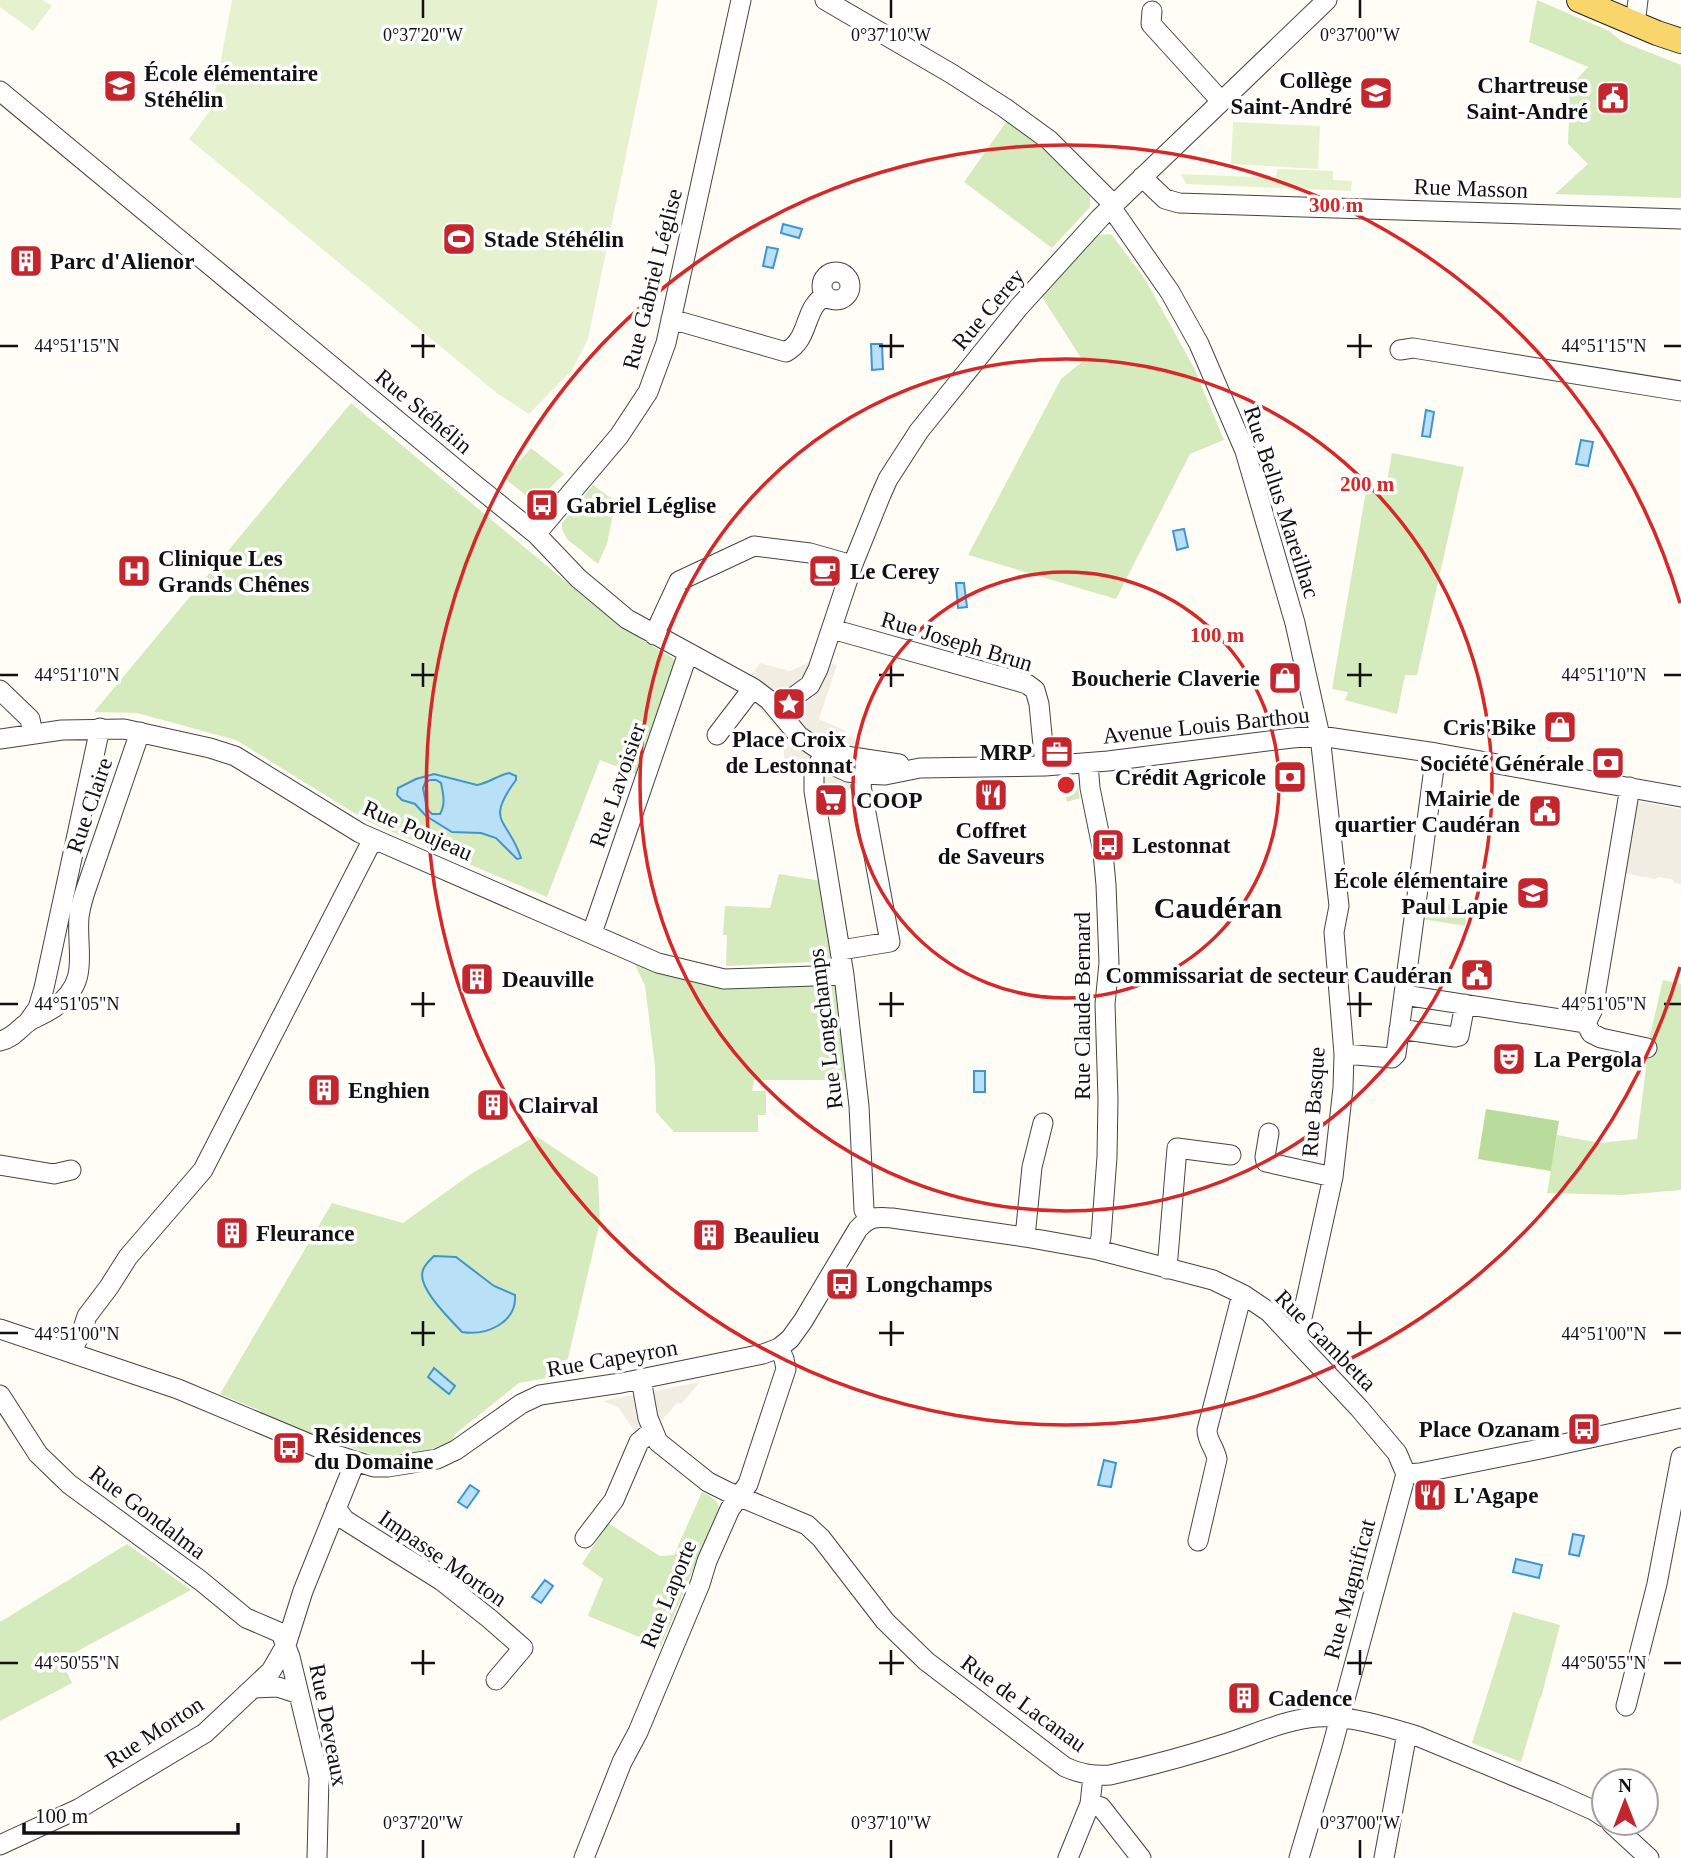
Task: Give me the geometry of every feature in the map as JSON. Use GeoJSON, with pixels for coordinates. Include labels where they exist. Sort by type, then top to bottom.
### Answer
{"type":"FeatureCollection","features":[{"type":"Feature","properties":{"kind":"main road"},"geometry":{"type":"LineString","coordinates":[[1579,0],[1637,12],[1681,41]]}},
{"type":"Feature","properties":{"kind":"street","name":"Rue Gabriel Léglise"},"geometry":{"type":"LineString","coordinates":[[536,534],[619,436],[648,392],[666,343],[741,0]]}},
{"type":"Feature","properties":{"kind":"street","name":"Rue Bellus Mareilhac"},"geometry":{"type":"LineString","coordinates":[[825,0],[953,74],[1005,108],[1049,140],[1114,205],[1113,210],[1170,292],[1199,344],[1245,452],[1295,623],[1320,736]]}},
{"type":"Feature","properties":{"kind":"street","name":"Rue Cerey"},"geometry":{"type":"LineString","coordinates":[[779,711],[784,704],[810,685],[822,659],[853,564],[888,479],[919,431],[1019,307],[1114,205],[1328,0]]}},
{"type":"Feature","properties":{"kind":"street"},"geometry":{"type":"LineString","coordinates":[[1152,11],[1151,24],[1222,101]]}},
{"type":"Feature","properties":{"kind":"street","name":"Rue Stéhélin"},"geometry":{"type":"LineString","coordinates":[[0,91],[536,534],[578,578],[627,619],[752,688],[769,700],[799,736],[824,753]]}},
{"type":"Feature","properties":{"kind":"street","name":"Rue Masson"},"geometry":{"type":"LineString","coordinates":[[1142,177],[1166,199],[1179,203],[1681,219]]}},
{"type":"Feature","properties":{"kind":"street"},"geometry":{"type":"LineString","coordinates":[[671,319],[786,352],[794,348],[801,339],[815,305],[824,295]]}},
{"type":"Feature","properties":{"kind":"street"},"geometry":{"type":"LineString","coordinates":[[1400,351],[1413,348],[1681,391]]}},
{"type":"Feature","properties":{"kind":"street"},"geometry":{"type":"LineString","coordinates":[[654,635],[679,581],[754,546],[810,553],[853,564]]}},
{"type":"Feature","properties":{"kind":"street","name":"Rue Joseph Brun"},"geometry":{"type":"LineString","coordinates":[[832,629],[1027,684],[1035,690],[1039,704],[1045,766]]}},
{"type":"Feature","properties":{"kind":"street","name":"Rue Lavoisier"},"geometry":{"type":"LineString","coordinates":[[592,933],[688,653]]}},
{"type":"Feature","properties":{"kind":"street"},"geometry":{"type":"LineString","coordinates":[[717,735],[752,688]]}},
{"type":"Feature","properties":{"kind":"street"},"geometry":{"type":"LineString","coordinates":[[0,690],[30,719],[33,734]]}},
{"type":"Feature","properties":{"kind":"street","name":"Rue Poujeau"},"geometry":{"type":"LineString","coordinates":[[0,739],[62,730],[100,729],[140,732],[210,748],[235,756],[373,839],[658,962],[724,979],[844,975]]}},
{"type":"Feature","properties":{"kind":"street","name":"Rue Claire"},"geometry":{"type":"LineString","coordinates":[[0,1041],[12,1037],[28,1023],[57,1006],[73,989],[79,975],[79,918],[74,892],[100,729]]}},
{"type":"Feature","properties":{"kind":"street","name":"Rue Claire"},"geometry":{"type":"LineString","coordinates":[[28,1023],[38,1008],[74,892],[140,732]]}},
{"type":"Feature","properties":{"kind":"street","name":"Avenue Louis Barthou"},"geometry":{"type":"LineString","coordinates":[[824,753],[835,766],[848,772],[885,775],[920,768],[1088,763],[1320,736],[1436,753],[1681,797]]}},
{"type":"Feature","properties":{"kind":"street","name":"Rue Basque"},"geometry":{"type":"LineString","coordinates":[[1299,1343],[1300,1327],[1333,1177],[1343,1088],[1344,1054],[1334,932],[1339,906],[1320,736]]}},
{"type":"Feature","properties":{"kind":"street"},"geometry":{"type":"LineString","coordinates":[[824,753],[920,768]]}},
{"type":"Feature","properties":{"kind":"street","name":"Rue Longchamps"},"geometry":{"type":"LineString","coordinates":[[824,753],[814,772],[814,791],[841,950],[859,1106],[864,1210],[869,1219]]}},
{"type":"Feature","properties":{"kind":"street"},"geometry":{"type":"LineString","coordinates":[[1344,1054],[1392,1058],[1396,1054],[1436,753]]}},
{"type":"Feature","properties":{"kind":"street","name":"Rue Claude Bernard"},"geometry":{"type":"LineString","coordinates":[[1088,763],[1090,788],[1103,852],[1108,963],[1105,1004],[1107,1157],[1098,1251]]}},
{"type":"Feature","properties":{"kind":"street"},"geometry":{"type":"LineString","coordinates":[[841,950],[890,942],[861,786],[863,774]]}},
{"type":"Feature","properties":{"kind":"street"},"geometry":{"type":"LineString","coordinates":[[1586,1023],[1593,1009],[1630,788]]}},
{"type":"Feature","properties":{"kind":"street"},"geometry":{"type":"LineString","coordinates":[[71,1352],[87,1316],[128,1257],[202,1170],[373,839]]}},
{"type":"Feature","properties":{"kind":"street"},"geometry":{"type":"LineString","coordinates":[[1404,995],[1586,1023]]}},
{"type":"Feature","properties":{"kind":"street"},"geometry":{"type":"LineString","coordinates":[[1399,1029],[1459,1037],[1465,1004]]}},
{"type":"Feature","properties":{"kind":"street"},"geometry":{"type":"LineString","coordinates":[[1586,1023],[1591,1033],[1601,1038],[1647,1048]]}},
{"type":"Feature","properties":{"kind":"street"},"geometry":{"type":"LineString","coordinates":[[1025,1237],[1032,1167],[1043,1124]]}},
{"type":"Feature","properties":{"kind":"street"},"geometry":{"type":"LineString","coordinates":[[1269,1133],[1266,1162],[1333,1177]]}},
{"type":"Feature","properties":{"kind":"street"},"geometry":{"type":"LineString","coordinates":[[1167,1269],[1177,1148],[1231,1155]]}},
{"type":"Feature","properties":{"kind":"street"},"geometry":{"type":"LineString","coordinates":[[0,1165],[54,1174],[71,1170]]}},
{"type":"Feature","properties":{"kind":"street","name":"Rue Gambetta"},"geometry":{"type":"LineString","coordinates":[[869,1219],[892,1218],[1025,1237],[1098,1251],[1213,1280],[1242,1294],[1269,1312],[1389,1442],[1406,1474]]}},
{"type":"Feature","properties":{"kind":"street"},"geometry":{"type":"LineString","coordinates":[[779,1348],[799,1327],[858,1229],[869,1219]]}},
{"type":"Feature","properties":{"kind":"street"},"geometry":{"type":"LineString","coordinates":[[1198,1541],[1217,1459],[1207,1437],[1207,1430],[1242,1294]]}},
{"type":"Feature","properties":{"kind":"street","name":"Rue Capeyron"},"geometry":{"type":"LineString","coordinates":[[0,1329],[178,1389],[298,1441],[355,1462],[388,1467],[437,1459],[456,1450],[540,1395],[641,1379],[763,1354],[779,1348]]}},
{"type":"Feature","properties":{"kind":"street","name":"Rue Laporte"},"geometry":{"type":"LineString","coordinates":[[584,1858],[622,1762],[638,1732],[700,1584],[707,1561],[730,1509],[748,1484],[786,1369],[779,1348]]}},
{"type":"Feature","properties":{"kind":"street"},"geometry":{"type":"LineString","coordinates":[[585,1538],[614,1500],[639,1442],[652,1431],[641,1379]]}},
{"type":"Feature","properties":{"kind":"street","name":"Rue Gondalma"},"geometry":{"type":"LineString","coordinates":[[0,1395],[38,1454],[69,1484],[201,1581],[246,1618],[281,1633],[286,1645]]}},
{"type":"Feature","properties":{"kind":"street"},"geometry":{"type":"LineString","coordinates":[[1406,1474],[1545,1448],[1681,1418]]}},
{"type":"Feature","properties":{"kind":"street","name":"Rue de Lacanau"},"geometry":{"type":"LineString","coordinates":[[652,1431],[658,1442],[675,1458],[708,1482],[807,1525],[833,1553],[884,1621],[926,1661],[1065,1767],[1080,1774],[1110,1775],[1309,1719],[1340,1718],[1407,1733],[1590,1809]]}},
{"type":"Feature","properties":{"kind":"street"},"geometry":{"type":"LineString","coordinates":[[1626,1706],[1657,1584],[1681,1457]]}},
{"type":"Feature","properties":{"kind":"street","name":"Rue Morton"},"geometry":{"type":"LineString","coordinates":[[0,1844],[80,1808],[205,1733],[271,1671],[286,1645],[303,1591],[355,1462]]}},
{"type":"Feature","properties":{"kind":"street","name":"Rue Magnificat"},"geometry":{"type":"LineString","coordinates":[[1299,1858],[1406,1474]]}},
{"type":"Feature","properties":{"kind":"street","name":"Impasse Morton"},"geometry":{"type":"LineString","coordinates":[[335,1508],[345,1520],[442,1581],[523,1648],[496,1680]]}},
{"type":"Feature","properties":{"kind":"street","name":"Rue Deveaux"},"geometry":{"type":"LineString","coordinates":[[286,1645],[319,1777],[317,1858]]}},
{"type":"Feature","properties":{"kind":"street"},"geometry":{"type":"LineString","coordinates":[[254,1688],[278,1687],[299,1694]]}},
{"type":"Feature","properties":{"kind":"street"},"geometry":{"type":"LineString","coordinates":[[1384,1858],[1407,1733]]}},
{"type":"Feature","properties":{"kind":"street"},"geometry":{"type":"LineString","coordinates":[[1068,1858],[1090,1804],[1093,1776]]}},
{"type":"Feature","properties":{"kind":"street"},"geometry":{"type":"LineString","coordinates":[[1090,1804],[1101,1807],[1141,1858]]}},
{"type":"Feature","properties":{"kind":"street"},"geometry":{"type":"LineString","coordinates":[[1626,1837],[1649,1858]]}},
{"type":"Feature","properties":{"kind":"green space"},"geometry":{"type":"Polygon","coordinates":[[[0,0],[43,0],[52,6],[33,31],[0,7],[0,0]]]}},
{"type":"Feature","properties":{"kind":"green space","name":"Stade Stéhélin"},"geometry":{"type":"Polygon","coordinates":[[[232,0],[658,0],[588,339],[572,370],[529,414],[498,394],[189,139],[212,108],[232,0]]]}},
{"type":"Feature","properties":{"kind":"green space"},"geometry":{"type":"Polygon","coordinates":[[[1537,0],[1609,31],[1623,42],[1681,65],[1681,198],[1555,194],[1588,164],[1568,144],[1570,87],[1588,67],[1529,42],[1537,0]]]}},
{"type":"Feature","properties":{"kind":"green space"},"geometry":{"type":"Polygon","coordinates":[[[1007,121],[1035,141],[1090,197],[1090,207],[1052,248],[964,182],[1007,121]]]}},
{"type":"Feature","properties":{"kind":"green space"},"geometry":{"type":"Polygon","coordinates":[[[1233,122],[1320,126],[1318,169],[1231,164],[1233,122]]]}},
{"type":"Feature","properties":{"kind":"green space"},"geometry":{"type":"Polygon","coordinates":[[[1277,169],[1333,171],[1333,180],[1352,181],[1351,191],[1186,184],[1181,174],[1276,178],[1277,169]]]}},
{"type":"Feature","properties":{"kind":"green space"},"geometry":{"type":"Polygon","coordinates":[[[1111,234],[1145,279],[1194,368],[1224,440],[1190,454],[1116,599],[968,555],[1061,379],[1083,361],[1042,297],[1099,235],[1111,234]]]}},
{"type":"Feature","properties":{"kind":"green space"},"geometry":{"type":"Polygon","coordinates":[[[351,403],[588,600],[604,609],[645,642],[673,658],[675,663],[638,775],[600,760],[547,897],[369,822],[236,740],[137,713],[94,712],[351,403]]]}},
{"type":"Feature","properties":{"kind":"green space"},"geometry":{"type":"Polygon","coordinates":[[[531,448],[564,474],[543,495],[535,498],[527,496],[504,478],[531,448]]]}},
{"type":"Feature","properties":{"kind":"green space"},"geometry":{"type":"Polygon","coordinates":[[[1392,453],[1464,467],[1417,675],[1405,675],[1397,714],[1345,700],[1348,692],[1332,689],[1366,491],[1385,493],[1392,453]]]}},
{"type":"Feature","properties":{"kind":"green space"},"geometry":{"type":"Polygon","coordinates":[[[593,485],[616,499],[607,544],[598,564],[567,539],[562,529],[562,523],[593,485]]]}},
{"type":"Feature","properties":{"kind":"green space"},"geometry":{"type":"Polygon","coordinates":[[[1061,778],[1076,779],[1080,798],[1067,802],[1061,778]]]}},
{"type":"Feature","properties":{"kind":"green space"},"geometry":{"type":"Polygon","coordinates":[[[779,874],[821,881],[834,961],[726,966],[727,935],[723,935],[725,906],[770,908],[779,874]]]}},
{"type":"Feature","properties":{"kind":"green space"},"geometry":{"type":"Polygon","coordinates":[[[1425,901],[1467,907],[1465,926],[1422,919],[1425,901]]]}},
{"type":"Feature","properties":{"kind":"green space"},"geometry":{"type":"Polygon","coordinates":[[[634,962],[830,982],[837,989],[846,1080],[754,1080],[752,1091],[766,1091],[766,1115],[758,1115],[758,1132],[674,1132],[656,1112],[655,1066],[645,986],[634,962]]]}},
{"type":"Feature","properties":{"kind":"green space"},"geometry":{"type":"Polygon","coordinates":[[[1663,980],[1681,984],[1681,1190],[1622,1195],[1547,1193],[1557,1135],[1600,1143],[1637,1139],[1647,1048],[1663,980]]]}},
{"type":"Feature","properties":{"kind":"green space"},"geometry":{"type":"Polygon","coordinates":[[[1486,1109],[1559,1121],[1551,1171],[1478,1159],[1486,1109]]]}},
{"type":"Feature","properties":{"kind":"green space"},"geometry":{"type":"Polygon","coordinates":[[[536,1136],[598,1177],[600,1222],[564,1375],[519,1383],[455,1434],[452,1441],[423,1451],[390,1456],[364,1452],[315,1432],[312,1437],[220,1394],[332,1203],[403,1223],[471,1174],[536,1136]]]}},
{"type":"Feature","properties":{"kind":"green space"},"geometry":{"type":"Polygon","coordinates":[[[702,1492],[711,1496],[719,1508],[661,1646],[588,1616],[603,1579],[582,1564],[608,1523],[660,1556],[674,1555],[702,1492]]]}},
{"type":"Feature","properties":{"kind":"green space"},"geometry":{"type":"Polygon","coordinates":[[[127,1544],[191,1590],[61,1660],[72,1683],[0,1721],[0,1622],[127,1544]]]}},
{"type":"Feature","properties":{"kind":"green space"},"geometry":{"type":"Polygon","coordinates":[[[1513,1612],[1560,1625],[1521,1762],[1472,1743],[1513,1612]]]}},
{"type":"Feature","properties":{"kind":"shaded area"},"geometry":{"type":"Polygon","coordinates":[[[810,657],[837,665],[811,742],[819,719],[844,730],[863,747],[900,756],[903,781],[808,796],[804,764],[784,758],[784,735],[742,690],[760,663],[790,671],[808,663],[810,657]]]}},
{"type":"Feature","properties":{"kind":"shaded area"},"geometry":{"type":"Polygon","coordinates":[[[1636,801],[1681,809],[1681,884],[1672,879],[1623,873],[1636,801]]]}},
{"type":"Feature","properties":{"kind":"shaded area"},"geometry":{"type":"Polygon","coordinates":[[[700,1382],[652,1431],[635,1432],[619,1408],[603,1401],[700,1382]]]}},
{"type":"Feature","properties":{"kind":"water"},"geometry":{"type":"Polygon","coordinates":[[[783,224],[802,229],[799,238],[781,233],[783,224]]]}},
{"type":"Feature","properties":{"kind":"water"},"geometry":{"type":"Polygon","coordinates":[[[767,247],[778,249],[773,268],[763,266],[767,247]]]}},
{"type":"Feature","properties":{"kind":"water"},"geometry":{"type":"Polygon","coordinates":[[[871,344],[882,344],[883,369],[872,370],[871,344]]]}},
{"type":"Feature","properties":{"kind":"water"},"geometry":{"type":"Polygon","coordinates":[[[1426,410],[1434,412],[1430,437],[1422,436],[1426,410]]]}},
{"type":"Feature","properties":{"kind":"water"},"geometry":{"type":"Polygon","coordinates":[[[1581,440],[1593,442],[1588,466],[1576,464],[1581,440]]]}},
{"type":"Feature","properties":{"kind":"water"},"geometry":{"type":"Polygon","coordinates":[[[1184,529],[1188,547],[1177,550],[1173,531],[1184,529]]]}},
{"type":"Feature","properties":{"kind":"water"},"geometry":{"type":"Polygon","coordinates":[[[956,583],[964,583],[967,607],[958,608],[956,583]]]}},
{"type":"Feature","properties":{"kind":"water"},"geometry":{"type":"Polygon","coordinates":[[[434,774],[477,785],[505,774],[516,776],[501,805],[500,813],[521,858],[517,859],[496,838],[481,833],[452,832],[426,816],[415,804],[402,800],[397,795],[398,788],[434,774]],[[436,780],[425,783],[423,788],[427,809],[432,814],[440,814],[443,795],[441,783],[436,780]]]}},
{"type":"Feature","properties":{"kind":"water"},"geometry":{"type":"Polygon","coordinates":[[[974,1071],[985,1071],[985,1092],[974,1092],[974,1071]]]}},
{"type":"Feature","properties":{"kind":"water"},"geometry":{"type":"Polygon","coordinates":[[[434,1256],[456,1257],[494,1286],[515,1295],[511,1313],[490,1329],[462,1332],[429,1294],[422,1277],[426,1264],[434,1256]]]}},
{"type":"Feature","properties":{"kind":"water"},"geometry":{"type":"Polygon","coordinates":[[[434,1368],[455,1386],[449,1394],[428,1377],[434,1368]]]}},
{"type":"Feature","properties":{"kind":"water"},"geometry":{"type":"Polygon","coordinates":[[[1104,1460],[1116,1463],[1111,1487],[1098,1485],[1104,1460]]]}},
{"type":"Feature","properties":{"kind":"water"},"geometry":{"type":"Polygon","coordinates":[[[470,1485],[479,1491],[467,1508],[458,1502],[470,1485]]]}},
{"type":"Feature","properties":{"kind":"water"},"geometry":{"type":"Polygon","coordinates":[[[1573,1534],[1584,1536],[1579,1556],[1569,1554],[1573,1534]]]}},
{"type":"Feature","properties":{"kind":"water"},"geometry":{"type":"Polygon","coordinates":[[[1516,1559],[1542,1565],[1539,1578],[1513,1572],[1516,1559]]]}},
{"type":"Feature","properties":{"kind":"water"},"geometry":{"type":"Polygon","coordinates":[[[545,1580],[553,1586],[541,1603],[532,1597],[545,1580]]]}},
{"type":"Feature","properties":{"kind":"place","name":"École élémentaire Stéhélin"},"geometry":{"type":"Point","coordinates":[120,86]}},
{"type":"Feature","properties":{"kind":"place","name":"Collège Saint-André"},"geometry":{"type":"Point","coordinates":[1376,93]}},
{"type":"Feature","properties":{"kind":"place","name":"Chartreuse Saint-André"},"geometry":{"type":"Point","coordinates":[1613,98]}},
{"type":"Feature","properties":{"kind":"place","name":"Stade Stéhélin"},"geometry":{"type":"Point","coordinates":[459,239]}},
{"type":"Feature","properties":{"kind":"place","name":"Parc d'Alienor"},"geometry":{"type":"Point","coordinates":[26,261]}},
{"type":"Feature","properties":{"kind":"place","name":"Gabriel Léglise"},"geometry":{"type":"Point","coordinates":[542,505]}},
{"type":"Feature","properties":{"kind":"place","name":"Clinique Les Grands Chênes"},"geometry":{"type":"Point","coordinates":[134,571]}},
{"type":"Feature","properties":{"kind":"place","name":"Le Cerey"},"geometry":{"type":"Point","coordinates":[825,571]}},
{"type":"Feature","properties":{"kind":"place","name":"Boucherie Claverie"},"geometry":{"type":"Point","coordinates":[1285,678]}},
{"type":"Feature","properties":{"kind":"place","name":"Place Croix de Lestonnat"},"geometry":{"type":"Point","coordinates":[789,704]}},
{"type":"Feature","properties":{"kind":"place","name":"Cris'Bike"},"geometry":{"type":"Point","coordinates":[1560,727]}},
{"type":"Feature","properties":{"kind":"place","name":"MRP"},"geometry":{"type":"Point","coordinates":[1057,752]}},
{"type":"Feature","properties":{"kind":"place","name":"Société Générale"},"geometry":{"type":"Point","coordinates":[1608,763]}},
{"type":"Feature","properties":{"kind":"place","name":"Crédit Agricole"},"geometry":{"type":"Point","coordinates":[1290,777]}},
{"type":"Feature","properties":{"kind":"place","name":"Coffret de Saveurs"},"geometry":{"type":"Point","coordinates":[991,795]}},
{"type":"Feature","properties":{"kind":"place","name":"COOP"},"geometry":{"type":"Point","coordinates":[831,800]}},
{"type":"Feature","properties":{"kind":"place","name":"Mairie de quartier Caudéran"},"geometry":{"type":"Point","coordinates":[1545,811]}},
{"type":"Feature","properties":{"kind":"place","name":"Lestonnat"},"geometry":{"type":"Point","coordinates":[1108,845]}},
{"type":"Feature","properties":{"kind":"place","name":"École élémentaire Paul Lapie"},"geometry":{"type":"Point","coordinates":[1533,893]}},
{"type":"Feature","properties":{"kind":"place","name":"Commissariat de secteur Caudéran"},"geometry":{"type":"Point","coordinates":[1477,975]}},
{"type":"Feature","properties":{"kind":"place","name":"Deauville"},"geometry":{"type":"Point","coordinates":[477,979]}},
{"type":"Feature","properties":{"kind":"place","name":"La Pergola"},"geometry":{"type":"Point","coordinates":[1509,1059]}},
{"type":"Feature","properties":{"kind":"place","name":"Enghien"},"geometry":{"type":"Point","coordinates":[324,1090]}},
{"type":"Feature","properties":{"kind":"place","name":"Clairval"},"geometry":{"type":"Point","coordinates":[493,1105]}},
{"type":"Feature","properties":{"kind":"place","name":"Fleurance"},"geometry":{"type":"Point","coordinates":[232,1233]}},
{"type":"Feature","properties":{"kind":"place","name":"Beaulieu"},"geometry":{"type":"Point","coordinates":[709,1235]}},
{"type":"Feature","properties":{"kind":"place","name":"Longchamps"},"geometry":{"type":"Point","coordinates":[842,1284]}},
{"type":"Feature","properties":{"kind":"place","name":"Place Ozanam"},"geometry":{"type":"Point","coordinates":[1584,1429]}},
{"type":"Feature","properties":{"kind":"place","name":"Résidences du Domaine"},"geometry":{"type":"Point","coordinates":[289,1448]}},
{"type":"Feature","properties":{"kind":"place","name":"L'Agape"},"geometry":{"type":"Point","coordinates":[1430,1495]}},
{"type":"Feature","properties":{"kind":"place","name":"Cadence"},"geometry":{"type":"Point","coordinates":[1244,1698]}},
{"type":"Feature","properties":{"kind":"district","name":"Caudéran"},"geometry":{"type":"Point","coordinates":[1218,908]}}]}
